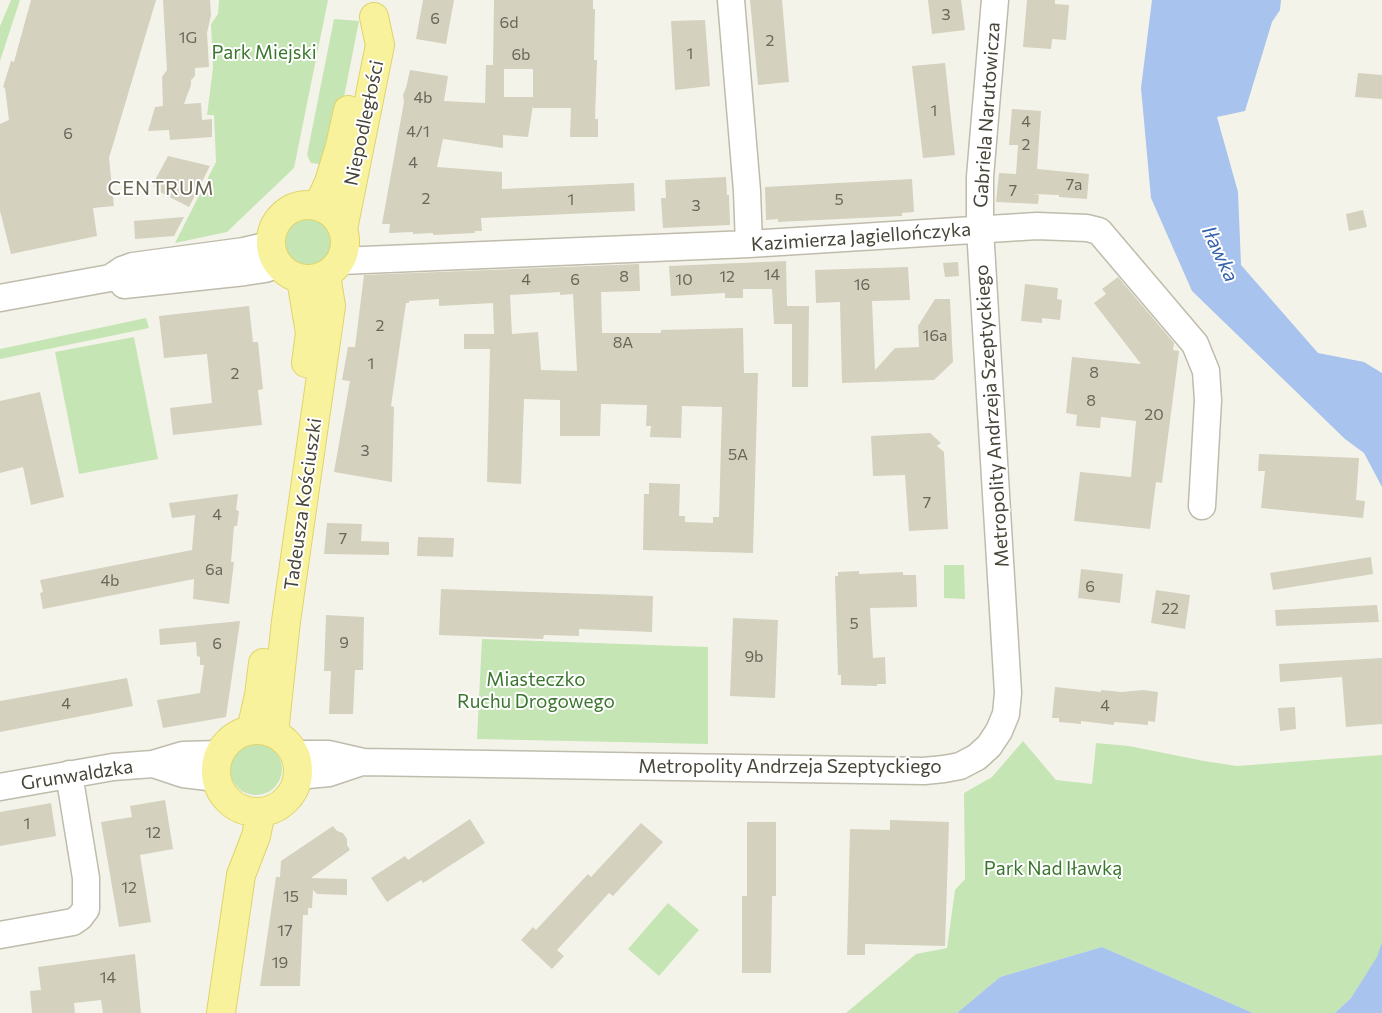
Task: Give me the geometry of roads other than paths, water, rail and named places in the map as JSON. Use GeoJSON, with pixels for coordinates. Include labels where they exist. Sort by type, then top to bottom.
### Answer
{"type":"FeatureCollection","features":[{"type":"Feature","properties":{"kind":"main road","name":"Niepodległości"},"geometry":{"type":"LineString","coordinates":[[318,206],[329,182],[340,146],[363,43],[375,8]]}},
{"type":"Feature","properties":{"kind":"main road","name":"Niepodległości"},"geometry":{"type":"LineString","coordinates":[[342,229],[380,45],[375,8]]}},
{"type":"Feature","properties":{"kind":"main road"},"geometry":{"type":"LineString","coordinates":[[300,206],[318,206],[333,214],[342,229],[345,245],[322,272],[292,276],[274,255],[273,227],[284,213],[300,206]]}},
{"type":"Feature","properties":{"kind":"main road","name":"Tadeusza Kościuszki"},"geometry":{"type":"LineString","coordinates":[[262,731],[259,695],[310,333],[322,272]]}},
{"type":"Feature","properties":{"kind":"main road"},"geometry":{"type":"LineString","coordinates":[[262,731],[290,745],[297,765],[292,792],[282,804],[272,810],[250,810],[229,801],[220,790],[217,766],[227,742],[238,734],[262,731]]}},
{"type":"Feature","properties":{"kind":"main road"},"geometry":{"type":"LineString","coordinates":[[221,1013],[241,875],[238,834],[250,810]]}},
{"type":"Feature","properties":{"kind":"street"},"geometry":{"type":"LineString","coordinates":[[731,0],[747,191],[749,244]]}},
{"type":"Feature","properties":{"kind":"street","name":"Gabriela Narutowicza"},"geometry":{"type":"LineString","coordinates":[[980,230],[980,177],[995,0]]}},
{"type":"Feature","properties":{"kind":"street","name":"Kazimierza Jagiellończyka"},"geometry":{"type":"LineString","coordinates":[[322,272],[1037,226],[1087,228],[1099,232],[1195,344],[1206,371],[1208,400],[1202,506]]}},
{"type":"Feature","properties":{"kind":"street","name":"Metropolity Andrzeja Szeptyckiego"},"geometry":{"type":"LineString","coordinates":[[297,765],[329,773],[363,762],[924,771],[960,766],[977,757],[989,746],[999,731],[1006,714],[1008,693],[980,230]]}},
{"type":"Feature","properties":{"kind":"street"},"geometry":{"type":"LineString","coordinates":[[0,298],[110,278],[122,270],[134,266],[244,251],[274,255]]}},
{"type":"Feature","properties":{"kind":"street","name":"Grunwaldzka"},"geometry":{"type":"LineString","coordinates":[[0,787],[113,767],[153,764],[183,755],[217,766]]}},
{"type":"Feature","properties":{"kind":"street"},"geometry":{"type":"LineString","coordinates":[[0,935],[73,922],[86,909],[86,878],[70,774]]}},
{"type":"Feature","properties":{"kind":"water","name":"Iławka"},"geometry":{"type":"Polygon","coordinates":[[[1152,0],[1281,0],[1280,10],[1272,22],[1245,111],[1217,117],[1238,192],[1241,265],[1318,353],[1364,362],[1382,373],[1382,487],[1364,453],[1345,439],[1192,291],[1151,198],[1141,88],[1152,0]]]}},
{"type":"Feature","properties":{"kind":"water"},"geometry":{"type":"Polygon","coordinates":[[[1382,942],[1382,1013],[1335,1013],[1351,998],[1377,957],[1382,942]]]}},
{"type":"Feature","properties":{"kind":"water"},"geometry":{"type":"Polygon","coordinates":[[[1102,947],[1253,1013],[957,1013],[1000,977],[1102,947]]]}},
{"type":"Feature","properties":{"kind":"district","name":"CENTRUM"},"geometry":{"type":"Point","coordinates":[161,188]}},
{"type":"Feature","properties":{"kind":"park label","name":"Park Miejski"},"geometry":{"type":"Point","coordinates":[264,53]}},
{"type":"Feature","properties":{"kind":"park label","name":"Miasteczko Ruchu Drogowego"},"geometry":{"type":"Point","coordinates":[536,691]}},
{"type":"Feature","properties":{"kind":"park label","name":"Park Nad Iławką"},"geometry":{"type":"Point","coordinates":[1053,869]}}]}
